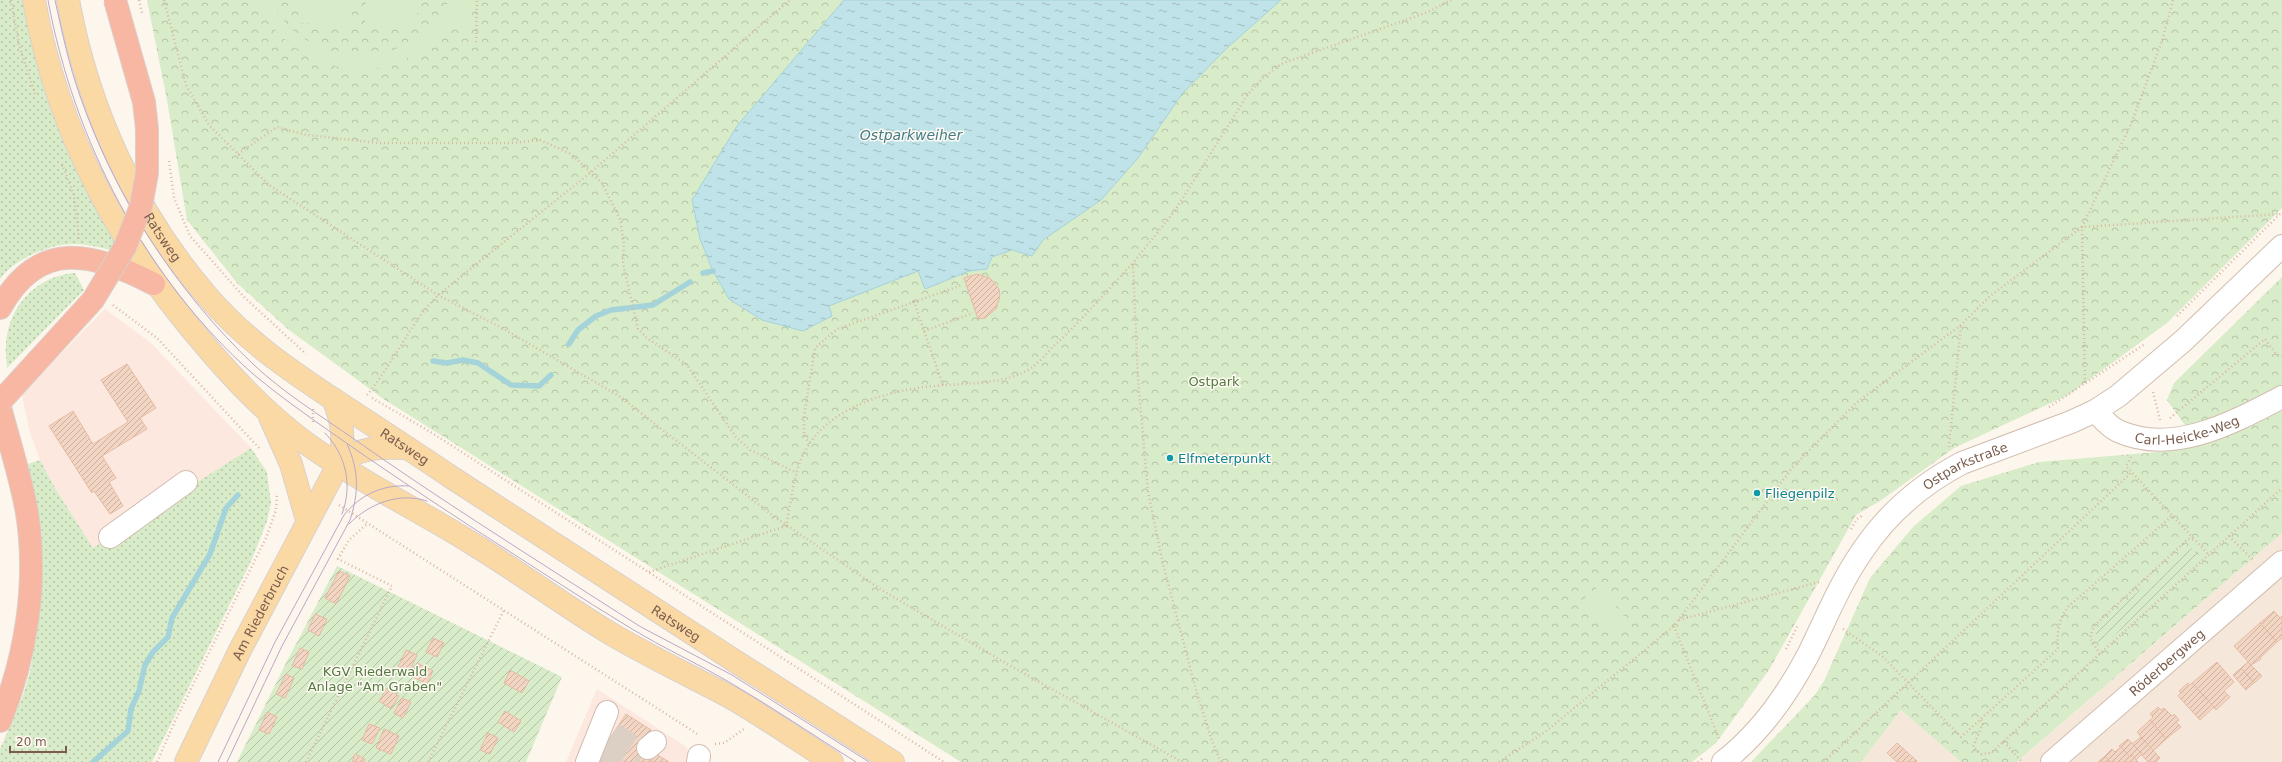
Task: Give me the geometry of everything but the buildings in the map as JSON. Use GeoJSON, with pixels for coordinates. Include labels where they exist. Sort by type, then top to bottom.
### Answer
{"type":"FeatureCollection","features":[{"type":"Feature","properties":{"kind":"highway"},"geometry":{"type":"LineString","coordinates":[[0,402],[93,300],[125,247],[141,206],[147,173],[147,130],[144,102],[115,0]]}},
{"type":"Feature","properties":{"kind":"highway"},"geometry":{"type":"LineString","coordinates":[[0,308],[9,293],[21,278],[36,267],[65,258],[81,257],[110,263],[154,284]]}},
{"type":"Feature","properties":{"kind":"highway"},"geometry":{"type":"LineString","coordinates":[[0,407],[27,512],[30,546],[28,600],[21,660],[12,691],[0,721]]}},
{"type":"Feature","properties":{"kind":"main road"},"geometry":{"type":"LineString","coordinates":[[34,0],[52,76],[85,165],[117,226],[154,284],[200,340],[267,412],[309,446],[378,490],[470,542],[605,630],[731,698],[832,762]]}},
{"type":"Feature","properties":{"kind":"main road","name":"Ratsweg"},"geometry":{"type":"LineString","coordinates":[[68,0],[80,56],[100,119],[136,192],[154,224],[188,272],[227,317],[270,356],[326,394],[893,762]]}},
{"type":"Feature","properties":{"kind":"main road"},"geometry":{"type":"LineString","coordinates":[[326,394],[339,411],[343,431],[341,455],[338,465]]}},
{"type":"Feature","properties":{"kind":"main road"},"geometry":{"type":"LineString","coordinates":[[267,412],[291,464],[307,520]]}},
{"type":"Feature","properties":{"kind":"main road"},"geometry":{"type":"LineString","coordinates":[[338,465],[343,460],[358,452],[390,447],[407,448]]}},
{"type":"Feature","properties":{"kind":"main road","name":"Am Riederbruch"},"geometry":{"type":"LineString","coordinates":[[186,762],[240,650],[307,520],[338,465]]}},
{"type":"Feature","properties":{"kind":"street","name":"Ostparkstraße"},"geometry":{"type":"LineString","coordinates":[[1722,753],[1770,715],[1808,656],[1825,618],[1863,549],[1888,518],[1922,488],[1962,463],[2071,422],[2095,411],[2144,376],[2282,246]]}},
{"type":"Feature","properties":{"kind":"street","name":"Carl-Heicke-Weg"},"geometry":{"type":"LineString","coordinates":[[2095,411],[2117,431],[2139,438],[2164,440],[2211,431],[2241,419],[2282,397]]}},
{"type":"Feature","properties":{"kind":"street"},"geometry":{"type":"LineString","coordinates":[[110,537],[186,482]]}},
{"type":"Feature","properties":{"kind":"street","name":"Röderbergweg"},"geometry":{"type":"LineString","coordinates":[[2052,762],[2282,562]]}},
{"type":"Feature","properties":{"kind":"path"},"geometry":{"type":"LineString","coordinates":[[139,0],[142,15]]}},
{"type":"Feature","properties":{"kind":"path"},"geometry":{"type":"LineString","coordinates":[[164,0],[186,85],[209,125],[269,185],[438,296],[502,328],[619,396],[786,526],[891,596],[1009,665],[1182,762]]}},
{"type":"Feature","properties":{"kind":"path"},"geometry":{"type":"LineString","coordinates":[[476,42],[477,0]]}},
{"type":"Feature","properties":{"kind":"path"},"geometry":{"type":"LineString","coordinates":[[367,395],[378,383],[424,310],[438,296],[590,172],[790,0]]}},
{"type":"Feature","properties":{"kind":"path"},"geometry":{"type":"LineString","coordinates":[[786,526],[797,473],[809,444],[844,411],[881,396],[943,385],[993,382],[1031,368],[1071,331],[1133,263],[1174,212],[1248,94],[1263,78],[1281,64],[1428,12],[1451,0]]}},
{"type":"Feature","properties":{"kind":"path"},"geometry":{"type":"LineString","coordinates":[[2085,384],[2082,228],[2131,124],[2162,41],[2173,0]]}},
{"type":"Feature","properties":{"kind":"path"},"geometry":{"type":"LineString","coordinates":[[238,154],[277,127],[307,135],[380,143],[512,143],[540,140],[571,154],[602,183],[620,219],[624,244],[623,264],[638,329],[647,338],[687,365],[734,436],[750,450],[797,473]]}},
{"type":"Feature","properties":{"kind":"path"},"geometry":{"type":"LineString","coordinates":[[169,159],[174,198],[190,236],[244,297],[308,355]]}},
{"type":"Feature","properties":{"kind":"path"},"geometry":{"type":"LineString","coordinates":[[1499,762],[1545,732],[1674,626],[1792,468],[1818,439],[1856,402],[1961,325],[1988,297],[2082,228],[2280,214]]}},
{"type":"Feature","properties":{"kind":"path"},"geometry":{"type":"LineString","coordinates":[[1133,263],[1138,379],[1148,492],[1163,564],[1195,684],[1212,741],[1221,762]]}},
{"type":"Feature","properties":{"kind":"path"},"geometry":{"type":"LineString","coordinates":[[809,444],[804,435],[804,416],[815,348],[836,329],[962,285]]}},
{"type":"Feature","properties":{"kind":"path"},"geometry":{"type":"LineString","coordinates":[[914,302],[943,385]]}},
{"type":"Feature","properties":{"kind":"path"},"geometry":{"type":"LineString","coordinates":[[924,331],[972,313]]}},
{"type":"Feature","properties":{"kind":"path"},"geometry":{"type":"LineString","coordinates":[[1949,451],[1961,325]]}},
{"type":"Feature","properties":{"kind":"path"},"geometry":{"type":"LineString","coordinates":[[2170,418],[2265,339],[2276,354],[2282,356]]}},
{"type":"Feature","properties":{"kind":"path"},"geometry":{"type":"LineString","coordinates":[[361,392],[429,431],[944,762]]}},
{"type":"Feature","properties":{"kind":"path"},"geometry":{"type":"LineString","coordinates":[[2153,392],[2161,424]]}},
{"type":"Feature","properties":{"kind":"path"},"geometry":{"type":"LineString","coordinates":[[309,446],[313,436],[312,399],[326,394]]}},
{"type":"Feature","properties":{"kind":"path"},"geometry":{"type":"LineString","coordinates":[[2126,466],[2208,554]]}},
{"type":"Feature","properties":{"kind":"path"},"geometry":{"type":"LineString","coordinates":[[1824,762],[1907,682],[2132,472]]}},
{"type":"Feature","properties":{"kind":"path"},"geometry":{"type":"LineString","coordinates":[[1981,720],[1983,723],[1973,747],[1976,752],[1981,754],[1991,753],[2282,488]]}},
{"type":"Feature","properties":{"kind":"path"},"geometry":{"type":"LineString","coordinates":[[157,762],[176,719],[266,538],[276,510],[277,490]]}},
{"type":"Feature","properties":{"kind":"path"},"geometry":{"type":"LineString","coordinates":[[333,501],[504,610],[702,749],[724,743],[747,726]]}},
{"type":"Feature","properties":{"kind":"path"},"geometry":{"type":"LineString","coordinates":[[1825,618],[1882,656],[1961,737],[2058,649],[2057,635],[2060,617],[2069,606],[2173,515]]}},
{"type":"Feature","properties":{"kind":"path"},"geometry":{"type":"LineString","coordinates":[[306,762],[392,586],[338,559],[349,540],[368,523]]}},
{"type":"Feature","properties":{"kind":"path"},"geometry":{"type":"LineString","coordinates":[[649,572],[786,526]]}},
{"type":"Feature","properties":{"kind":"path"},"geometry":{"type":"LineString","coordinates":[[2229,536],[2251,558]]}},
{"type":"Feature","properties":{"kind":"path"},"geometry":{"type":"LineString","coordinates":[[2100,654],[2090,638],[2094,626],[2188,538],[2195,540]]}},
{"type":"Feature","properties":{"kind":"path"},"geometry":{"type":"LineString","coordinates":[[1679,620],[1819,582]]}},
{"type":"Feature","properties":{"kind":"path"},"geometry":{"type":"LineString","coordinates":[[428,762],[504,610]]}},
{"type":"Feature","properties":{"kind":"path"},"geometry":{"type":"LineString","coordinates":[[1674,626],[1722,753]]}},
{"type":"Feature","properties":{"kind":"path"},"geometry":{"type":"LineString","coordinates":[[2004,742],[2022,762]]}},
{"type":"Feature","properties":{"kind":"shaded area"},"geometry":{"type":"Polygon","coordinates":[[[105,309],[151,343],[251,448],[93,549],[55,488],[40,460],[29,429],[22,395],[105,309]]]}},
{"type":"Feature","properties":{"kind":"shaded area"},"geometry":{"type":"Polygon","coordinates":[[[2282,533],[2282,762],[2018,762],[2020,760],[2282,533]]]}},
{"type":"Feature","properties":{"kind":"shaded area"},"geometry":{"type":"Polygon","coordinates":[[[597,689],[685,746],[698,762],[566,762],[597,689]]]}},
{"type":"Feature","properties":{"kind":"shaded area"},"geometry":{"type":"Polygon","coordinates":[[[1901,710],[1961,762],[1861,762],[1901,710]]]}},
{"type":"Feature","properties":{"kind":"green space"},"geometry":{"type":"Polygon","coordinates":[[[0,0],[24,0],[27,20],[41,70],[115,241],[110,250],[88,245],[74,244],[43,250],[14,265],[0,279],[0,0]]]}},
{"type":"Feature","properties":{"kind":"green space","name":"Ostpark"},"geometry":{"type":"Polygon","coordinates":[[[147,0],[2282,0],[2282,208],[2167,323],[2068,395],[1954,448],[1880,501],[1856,515],[1769,670],[1716,743],[1692,762],[961,762],[385,400],[289,330],[237,283],[187,220],[167,100],[147,0]]]}},
{"type":"Feature","properties":{"kind":"green space"},"geometry":{"type":"Polygon","coordinates":[[[254,0],[270,0],[280,17],[294,31],[314,44],[335,53],[357,56],[379,54],[400,47],[419,36],[436,20],[449,0],[470,0],[469,30],[447,29],[424,49],[397,63],[376,68],[354,69],[334,66],[314,58],[296,48],[279,34],[265,18],[254,0]]]}},
{"type":"Feature","properties":{"kind":"green space"},"geometry":{"type":"Polygon","coordinates":[[[299,0],[351,0],[351,25],[299,23],[299,0]]]}},
{"type":"Feature","properties":{"kind":"green space"},"geometry":{"type":"Polygon","coordinates":[[[366,0],[418,0],[417,27],[365,26],[366,0]]]}},
{"type":"Feature","properties":{"kind":"green space"},"geometry":{"type":"Polygon","coordinates":[[[75,273],[84,290],[7,368],[6,346],[8,329],[19,305],[37,286],[61,275],[75,273]]]}},
{"type":"Feature","properties":{"kind":"green space"},"geometry":{"type":"Polygon","coordinates":[[[2282,277],[2282,533],[2017,762],[1961,762],[1901,710],[1861,762],[1751,762],[1814,696],[1824,681],[1870,578],[1913,527],[1961,486],[2039,462],[2169,451],[2199,445],[2167,400],[2174,383],[2282,277]]]}},
{"type":"Feature","properties":{"kind":"green space"},"geometry":{"type":"Polygon","coordinates":[[[251,448],[267,472],[271,503],[267,521],[252,559],[152,762],[0,762],[0,749],[22,698],[30,672],[38,625],[42,533],[28,464],[40,460],[55,488],[93,548],[251,448]]]}},
{"type":"Feature","properties":{"kind":"green space"},"geometry":{"type":"Polygon","coordinates":[[[2189,546],[2201,558],[2100,648],[2096,633],[2098,628],[2189,546]]]}},
{"type":"Feature","properties":{"kind":"green space","name":"KGV Riederwald Anlage \"Am Graben\""},"geometry":{"type":"Polygon","coordinates":[[[337,566],[562,677],[526,762],[237,762],[286,663],[337,566]]]}},
{"type":"Feature","properties":{"kind":"green space"},"geometry":{"type":"Polygon","coordinates":[[[1599,586],[1629,622],[1612,637],[1581,601],[1599,586]]]}},
{"type":"Feature","properties":{"kind":"water","name":"Ostparkweiher"},"geometry":{"type":"Polygon","coordinates":[[[844,0],[1281,0],[1228,47],[1182,94],[1138,158],[1101,200],[1043,240],[1032,256],[1012,250],[992,257],[987,269],[969,271],[925,289],[918,271],[829,306],[832,316],[803,331],[762,320],[729,299],[713,271],[700,239],[692,200],[737,126],[844,0]]]}},
{"type":"Feature","properties":{"kind":"waterway"},"geometry":{"type":"LineString","coordinates":[[703,273],[713,271]]}},
{"type":"Feature","properties":{"kind":"waterway"},"geometry":{"type":"LineString","coordinates":[[569,344],[578,330],[596,316],[611,310],[653,305],[690,282]]}},
{"type":"Feature","properties":{"kind":"waterway"},"geometry":{"type":"LineString","coordinates":[[433,361],[447,363],[463,360],[478,363],[511,385],[539,386],[551,375]]}},
{"type":"Feature","properties":{"kind":"waterway"},"geometry":{"type":"LineString","coordinates":[[93,762],[128,731],[131,709],[139,691],[145,665],[153,652],[168,637],[172,618],[210,554],[226,508],[238,495]]}},
{"type":"Feature","properties":{"kind":"tunnel"},"geometry":{"type":"LineString","coordinates":[[613,733],[644,754]]}},
{"type":"Feature","properties":{"kind":"tunnel"},"geometry":{"type":"LineString","coordinates":[[603,749],[623,762]]}},
{"type":"Feature","properties":{"kind":"tram line"},"geometry":{"type":"LineString","coordinates":[[48,0],[60,53],[76,104],[96,155],[120,204],[148,251],[179,295],[214,336],[253,374],[332,433],[476,530],[632,629],[717,675],[777,711],[856,762]]}},
{"type":"Feature","properties":{"kind":"tram line"},"geometry":{"type":"LineString","coordinates":[[55,0],[69,60],[80,96],[94,134],[130,206],[151,241],[174,274],[226,337],[254,365],[290,395],[418,483],[516,547],[641,627],[732,675],[869,762]]}},
{"type":"Feature","properties":{"kind":"tram line"},"geometry":{"type":"LineString","coordinates":[[325,433],[338,451],[346,471],[347,492],[342,514]]}},
{"type":"Feature","properties":{"kind":"tram line"},"geometry":{"type":"LineString","coordinates":[[227,762],[282,646],[350,520],[355,500],[356,472],[347,444]]}},
{"type":"Feature","properties":{"kind":"tram line"},"geometry":{"type":"LineString","coordinates":[[218,762],[275,642],[344,515],[357,502],[373,492],[390,487],[409,486]]}},
{"type":"Feature","properties":{"kind":"tram line"},"geometry":{"type":"LineString","coordinates":[[349,524],[366,510],[385,501],[406,498],[427,501]]}},
{"type":"Feature","properties":{"kind":"place","name":"Elfmeterpunkt"},"geometry":{"type":"Point","coordinates":[1170,458]}},
{"type":"Feature","properties":{"kind":"place","name":"Fliegenpilz"},"geometry":{"type":"Point","coordinates":[1757,493]}}]}
